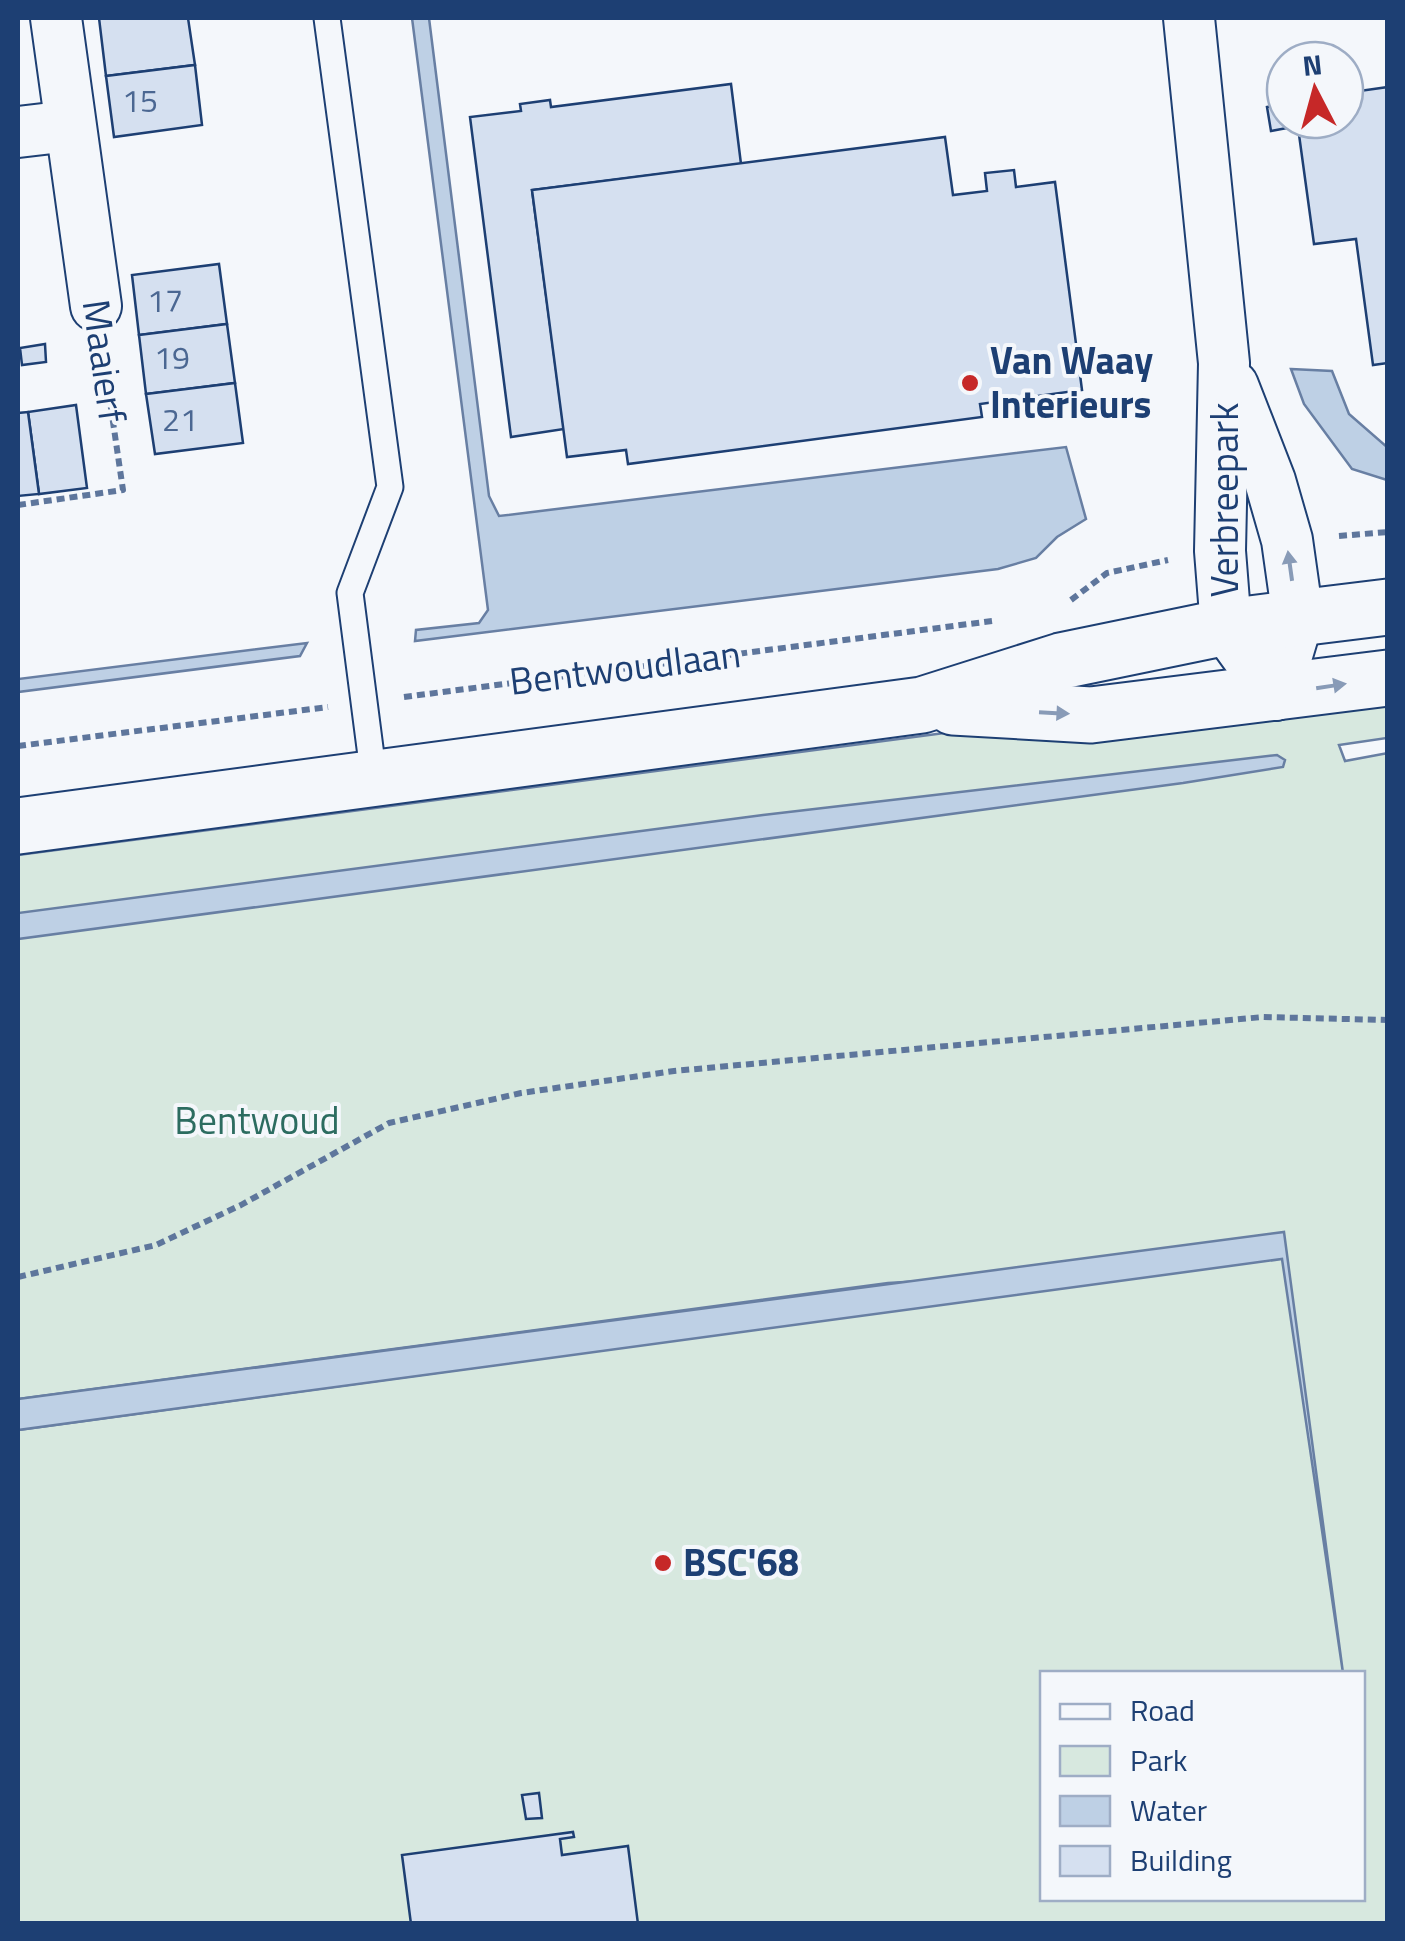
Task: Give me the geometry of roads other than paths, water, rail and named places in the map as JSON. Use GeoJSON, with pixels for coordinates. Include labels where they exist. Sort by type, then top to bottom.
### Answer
{"type":"FeatureCollection","features":[{"type":"Feature","properties":{"kind":"main road","name":"Bentwoudlaan"},"geometry":{"type":"LineString","coordinates":[[18,826],[922,706],[1061,661],[1226,627],[1388,607]]}},
{"type":"Feature","properties":{"kind":"main road","name":"Bentwoudlaan"},"geometry":{"type":"LineString","coordinates":[[922,706],[1091,715],[1388,678]]}},
{"type":"Feature","properties":{"kind":"street","name":"Maaierf"},"geometry":{"type":"LineString","coordinates":[[56,18],[96,306]]}},
{"type":"Feature","properties":{"kind":"street","name":"Verbreepark"},"geometry":{"type":"LineString","coordinates":[[1189,18],[1224,363],[1220,551],[1226,627],[1275,695]]}},
{"type":"Feature","properties":{"kind":"street"},"geometry":{"type":"LineString","coordinates":[[18,132],[69,126]]}},
{"type":"Feature","properties":{"kind":"street","name":"Verbreepark"},"geometry":{"type":"LineString","coordinates":[[1224,363],[1270,481],[1287,540],[1298,618],[1275,695]]}},
{"type":"Feature","properties":{"kind":"lane"},"geometry":{"type":"LineString","coordinates":[[327,18],[390,487],[350,593],[374,778]]}},
{"type":"Feature","properties":{"kind":"water"},"geometry":{"type":"Polygon","coordinates":[[[412,18],[429,18],[489,496],[499,516],[1066,447],[1086,519],[1057,537],[1036,558],[998,569],[415,641],[416,630],[479,623],[488,610],[412,18]]]}},
{"type":"Feature","properties":{"kind":"water"},"geometry":{"type":"Polygon","coordinates":[[[1291,369],[1332,371],[1349,414],[1387,447],[1387,480],[1352,469],[1304,404],[1291,369]]]}},
{"type":"Feature","properties":{"kind":"water"},"geometry":{"type":"Polygon","coordinates":[[[307,643],[300,656],[18,692],[18,679],[307,643]]]}},
{"type":"Feature","properties":{"kind":"water"},"geometry":{"type":"Polygon","coordinates":[[[1277,755],[1285,760],[1283,767],[1183,783],[18,939],[18,913],[763,815],[1277,755]]]}},
{"type":"Feature","properties":{"kind":"water"},"geometry":{"type":"Polygon","coordinates":[[[1284,1232],[1343,1671],[1282,1259],[18,1430],[18,1399],[1284,1232]]]}},
{"type":"Feature","properties":{"kind":"place","name":"Van Waay Interieurs"},"geometry":{"type":"Point","coordinates":[970,383]}},
{"type":"Feature","properties":{"kind":"place","name":"BSC'68"},"geometry":{"type":"Point","coordinates":[663,1563]}},
{"type":"Feature","properties":{"kind":"park label","name":"Bentwoud"},"geometry":{"type":"Point","coordinates":[257,1121]}}]}
